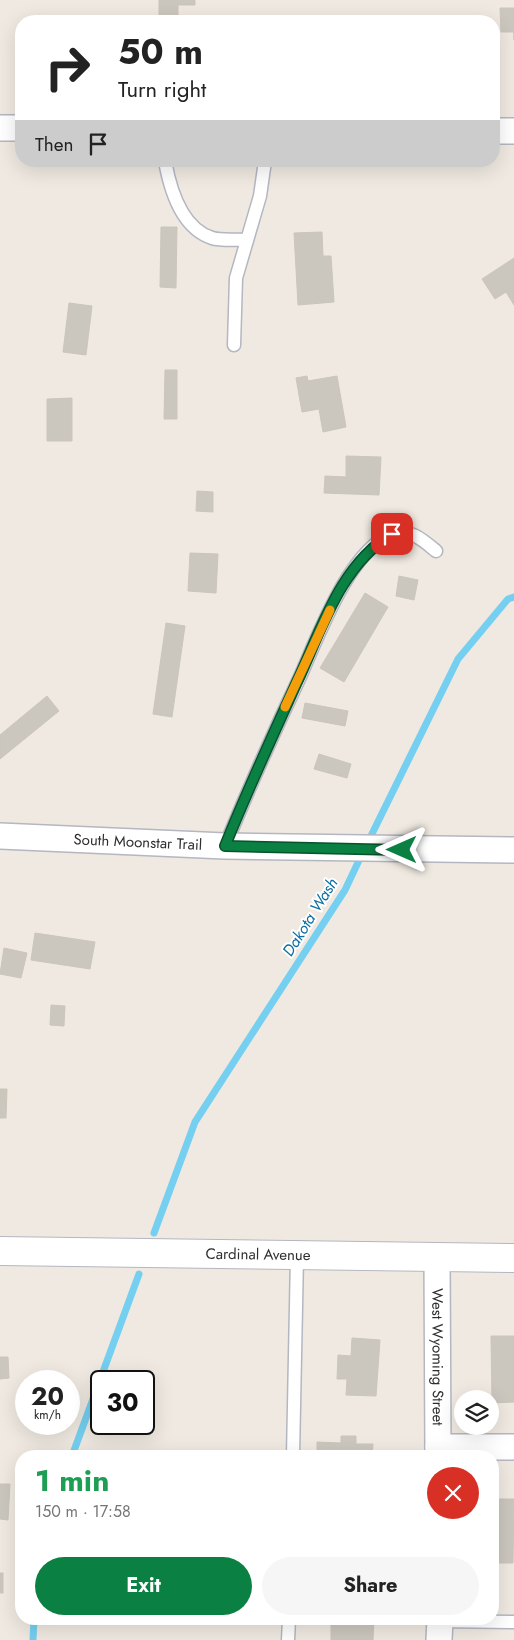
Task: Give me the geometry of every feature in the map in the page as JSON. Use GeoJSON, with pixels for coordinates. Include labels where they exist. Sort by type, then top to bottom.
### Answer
{"type":"FeatureCollection","features":[{"type":"Feature","properties":{"kind":"main road","name":"Cardinal Avenue"},"geometry":{"type":"LineString","coordinates":[[0,1251],[514,1258]]}},
{"type":"Feature","properties":{"kind":"street"},"geometry":{"type":"LineString","coordinates":[[0,128],[15,128]]}},
{"type":"Feature","properties":{"kind":"street"},"geometry":{"type":"LineString","coordinates":[[500,131],[514,131]]}},
{"type":"Feature","properties":{"kind":"street","name":"South Moonstar Trail"},"geometry":{"type":"LineString","coordinates":[[0,836],[225,846],[514,850]]}},
{"type":"Feature","properties":{"kind":"street","name":"West Wyoming Street"},"geometry":{"type":"LineString","coordinates":[[437,1258],[438,1450]]}},
{"type":"Feature","properties":{"kind":"street"},"geometry":{"type":"LineString","coordinates":[[476,1450],[514,1448]]}},
{"type":"Feature","properties":{"kind":"lane"},"geometry":{"type":"LineString","coordinates":[[167,167],[178,207],[196,229],[212,238],[247,240]]}},
{"type":"Feature","properties":{"kind":"lane"},"geometry":{"type":"LineString","coordinates":[[234,345],[236,278],[260,196],[265,167]]}},
{"type":"Feature","properties":{"kind":"lane"},"geometry":{"type":"LineString","coordinates":[[225,846],[259,764],[316,638],[337,596],[353,570],[368,552],[392,534],[404,532],[413,534],[436,551]]}},
{"type":"Feature","properties":{"kind":"lane"},"geometry":{"type":"LineString","coordinates":[[292,1450],[297,1256]]}},
{"type":"Feature","properties":{"kind":"lane"},"geometry":{"type":"LineString","coordinates":[[499,1623],[514,1622]]}},
{"type":"Feature","properties":{"kind":"lane"},"geometry":{"type":"LineString","coordinates":[[288,1640],[289,1625]]}},
{"type":"Feature","properties":{"kind":"lane"},"geometry":{"type":"LineString","coordinates":[[440,1627],[470,1625]]}},
{"type":"Feature","properties":{"kind":"building"},"geometry":{"type":"Polygon","coordinates":[[[159,0],[195,0],[195,5],[178,5],[178,15],[159,15],[159,0]]]}},
{"type":"Feature","properties":{"kind":"building"},"geometry":{"type":"Polygon","coordinates":[[[500,8],[514,8],[514,32],[501,32],[500,8]]]}},
{"type":"Feature","properties":{"kind":"building"},"geometry":{"type":"Polygon","coordinates":[[[161,227],[177,227],[176,288],[160,287],[161,227]]]}},
{"type":"Feature","properties":{"kind":"building"},"geometry":{"type":"Polygon","coordinates":[[[322,232],[323,256],[331,256],[334,302],[298,305],[294,233],[322,232]]]}},
{"type":"Feature","properties":{"kind":"building"},"geometry":{"type":"Polygon","coordinates":[[[514,258],[514,305],[506,292],[495,299],[482,279],[514,258]]]}},
{"type":"Feature","properties":{"kind":"building"},"geometry":{"type":"Polygon","coordinates":[[[69,303],[92,306],[86,355],[63,352],[69,303]]]}},
{"type":"Feature","properties":{"kind":"building"},"geometry":{"type":"Polygon","coordinates":[[[165,370],[177,370],[177,419],[164,419],[165,370]]]}},
{"type":"Feature","properties":{"kind":"building"},"geometry":{"type":"Polygon","coordinates":[[[307,376],[308,381],[337,376],[346,427],[323,432],[319,409],[302,412],[296,378],[307,376]]]}},
{"type":"Feature","properties":{"kind":"building"},"geometry":{"type":"Polygon","coordinates":[[[72,398],[72,441],[47,441],[47,399],[72,398]]]}},
{"type":"Feature","properties":{"kind":"building"},"geometry":{"type":"Polygon","coordinates":[[[346,456],[381,457],[379,495],[324,493],[325,476],[346,477],[346,456]]]}},
{"type":"Feature","properties":{"kind":"building"},"geometry":{"type":"Polygon","coordinates":[[[197,491],[213,492],[213,512],[196,511],[197,491]]]}},
{"type":"Feature","properties":{"kind":"building"},"geometry":{"type":"Polygon","coordinates":[[[190,553],[218,554],[216,593],[188,591],[190,553]]]}},
{"type":"Feature","properties":{"kind":"building"},"geometry":{"type":"Polygon","coordinates":[[[399,576],[418,580],[414,600],[396,596],[399,576]]]}},
{"type":"Feature","properties":{"kind":"building"},"geometry":{"type":"Polygon","coordinates":[[[365,593],[388,607],[344,682],[320,668],[365,593]]]}},
{"type":"Feature","properties":{"kind":"building"},"geometry":{"type":"Polygon","coordinates":[[[166,623],[185,626],[172,717],[153,714],[166,623]]]}},
{"type":"Feature","properties":{"kind":"building"},"geometry":{"type":"Polygon","coordinates":[[[47,696],[59,711],[0,759],[0,735],[47,696]]]}},
{"type":"Feature","properties":{"kind":"building"},"geometry":{"type":"Polygon","coordinates":[[[305,703],[348,711],[345,726],[302,718],[305,703]]]}},
{"type":"Feature","properties":{"kind":"building"},"geometry":{"type":"Polygon","coordinates":[[[319,754],[351,764],[347,778],[314,769],[319,754]]]}},
{"type":"Feature","properties":{"kind":"building"},"geometry":{"type":"Polygon","coordinates":[[[35,933],[95,942],[90,969],[31,960],[35,933]]]}},
{"type":"Feature","properties":{"kind":"building"},"geometry":{"type":"Polygon","coordinates":[[[4,948],[27,953],[21,978],[0,974],[4,948]]]}},
{"type":"Feature","properties":{"kind":"building"},"geometry":{"type":"Polygon","coordinates":[[[51,1005],[65,1006],[64,1026],[50,1025],[51,1005]]]}},
{"type":"Feature","properties":{"kind":"building"},"geometry":{"type":"Polygon","coordinates":[[[0,1089],[7,1089],[6,1118],[0,1118],[0,1089]]]}},
{"type":"Feature","properties":{"kind":"building"},"geometry":{"type":"Polygon","coordinates":[[[491,1336],[514,1336],[514,1402],[499,1403],[499,1390],[492,1390],[491,1336]]]}},
{"type":"Feature","properties":{"kind":"building"},"geometry":{"type":"Polygon","coordinates":[[[352,1338],[380,1340],[376,1396],[346,1395],[347,1379],[337,1379],[338,1355],[351,1356],[352,1338]]]}},
{"type":"Feature","properties":{"kind":"building"},"geometry":{"type":"Polygon","coordinates":[[[0,1357],[8,1357],[9,1378],[0,1379],[0,1357]]]}},
{"type":"Feature","properties":{"kind":"building"},"geometry":{"type":"Polygon","coordinates":[[[341,1436],[356,1436],[356,1444],[373,1444],[372,1450],[317,1450],[317,1442],[341,1443],[341,1436]]]}},
{"type":"Feature","properties":{"kind":"building"},"geometry":{"type":"Polygon","coordinates":[[[0,1484],[10,1484],[8,1520],[0,1519],[0,1484]]]}},
{"type":"Feature","properties":{"kind":"building"},"geometry":{"type":"Polygon","coordinates":[[[499,1499],[514,1499],[513,1563],[499,1563],[499,1499]]]}},
{"type":"Feature","properties":{"kind":"building"},"geometry":{"type":"Polygon","coordinates":[[[0,1573],[3,1573],[3,1593],[0,1593],[0,1573]]]}},
{"type":"Feature","properties":{"kind":"building"},"geometry":{"type":"Polygon","coordinates":[[[331,1625],[374,1625],[373,1640],[331,1640],[331,1625]]]}},
{"type":"Feature","properties":{"kind":"waterway","name":"Dakota Wash"},"geometry":{"type":"LineString","coordinates":[[367,844],[458,659],[508,599],[514,597]]}},
{"type":"Feature","properties":{"kind":"waterway","name":"Dakota Wash"},"geometry":{"type":"LineString","coordinates":[[154,1233],[195,1122],[345,890],[362,854]]}},
{"type":"Feature","properties":{"kind":"waterway","name":"Dakota Wash"},"geometry":{"type":"LineString","coordinates":[[74,1450],[139,1274]]}},
{"type":"Feature","properties":{"kind":"waterway","name":"Dakota Wash"},"geometry":{"type":"LineString","coordinates":[[33,1640],[34,1625]]}},
{"type":"Feature","properties":{"kind":"slow traffic"},"geometry":{"type":"LineString","coordinates":[[285,707],[330,610]]}},
{"type":"Feature","properties":{"kind":"route"},"geometry":{"type":"LineString","coordinates":[[392,534],[368,552],[353,570],[337,596],[259,764],[225,846],[402,850]]}}]}
